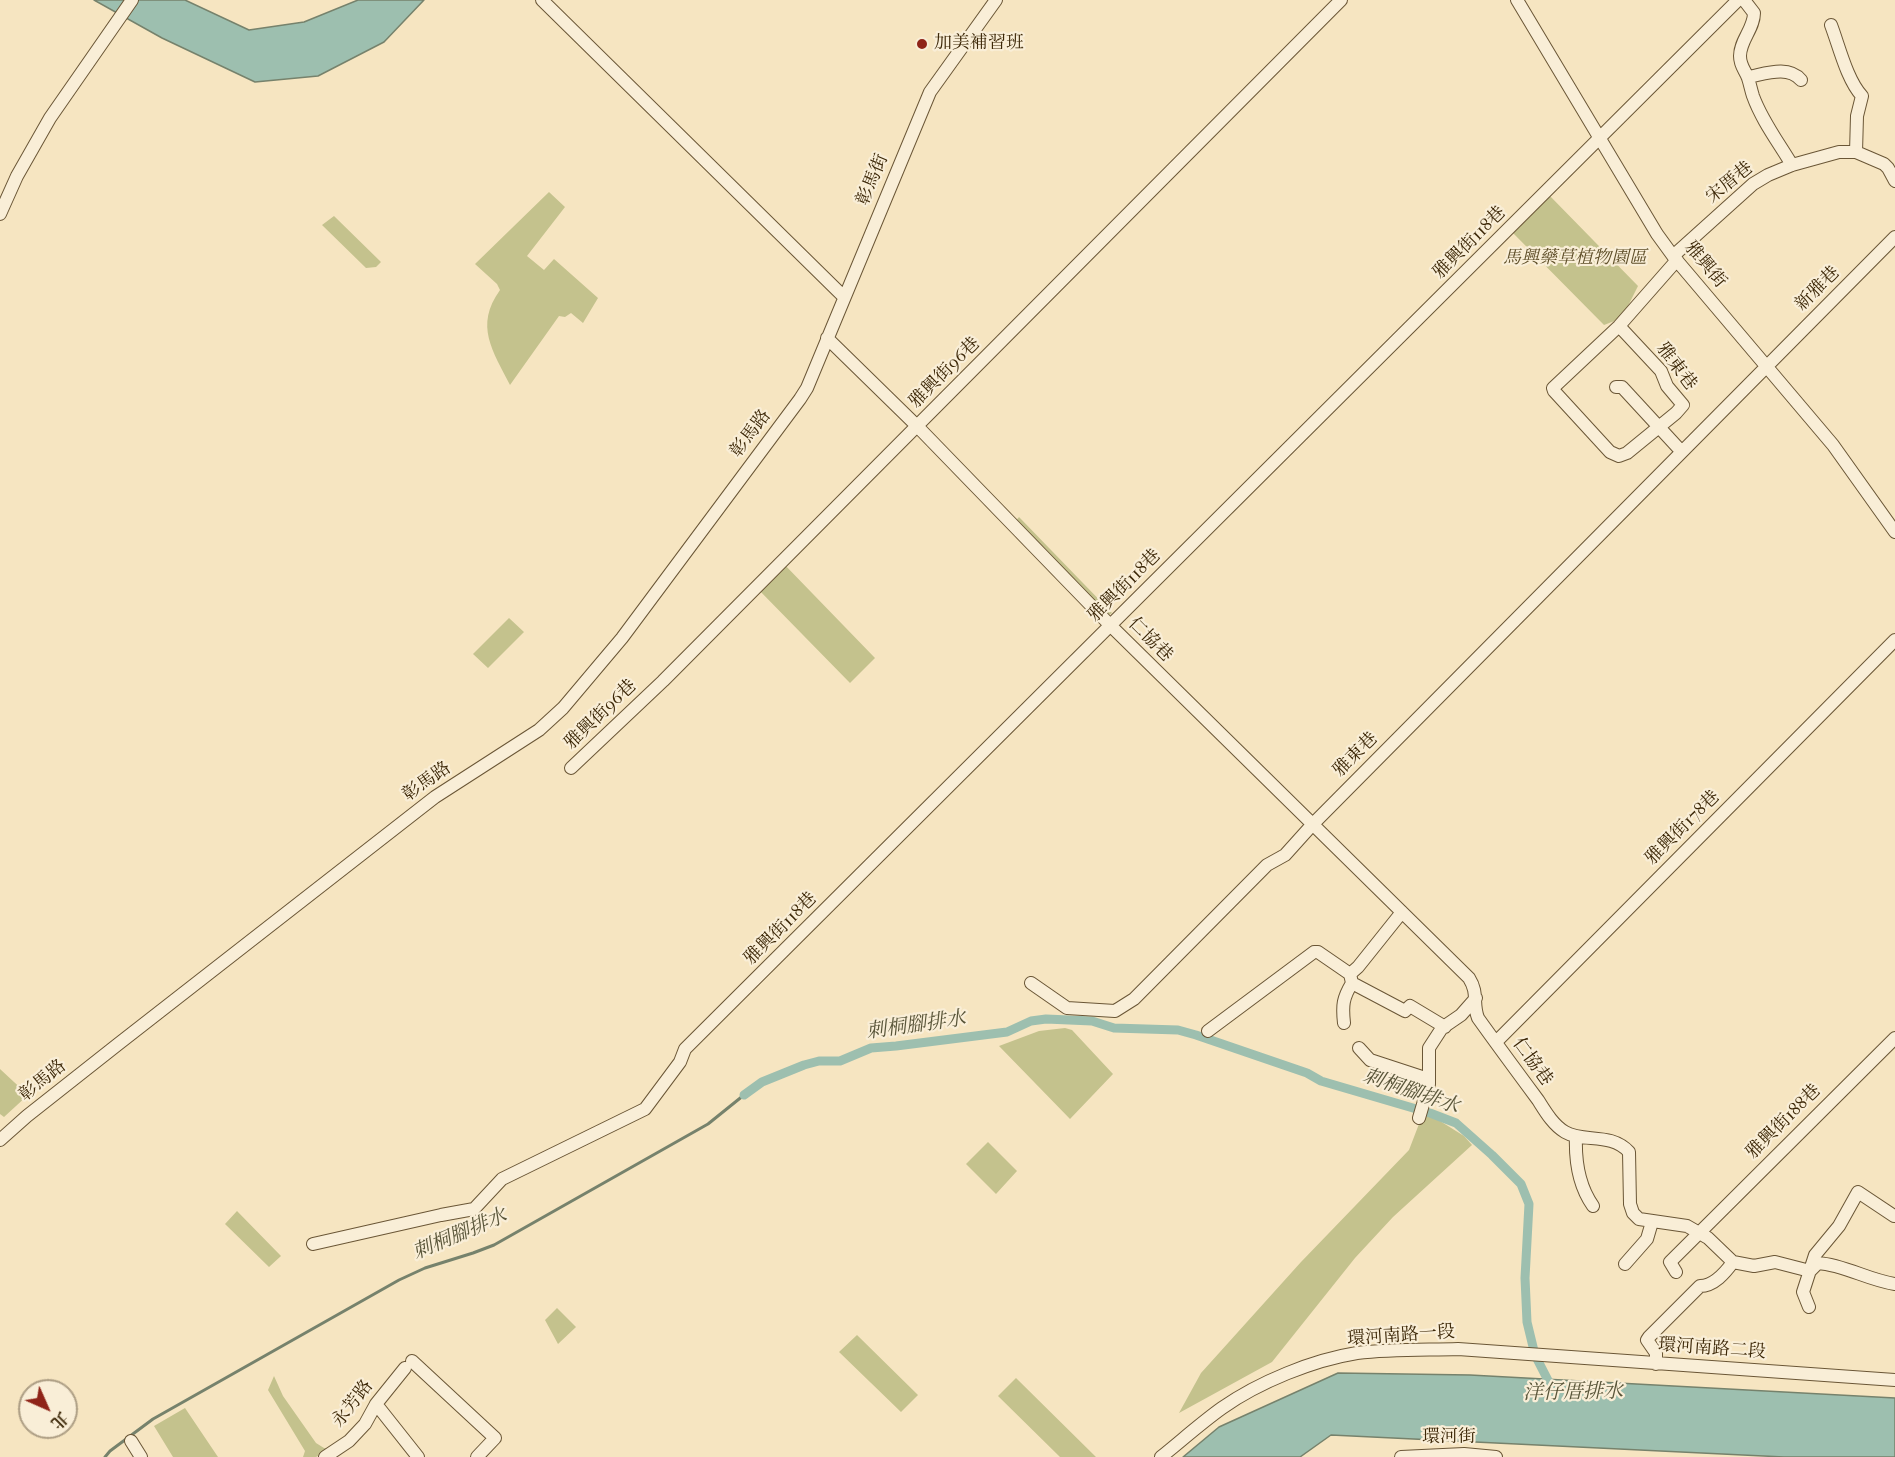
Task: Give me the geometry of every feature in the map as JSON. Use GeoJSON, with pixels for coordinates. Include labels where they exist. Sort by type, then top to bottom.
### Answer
{"type":"FeatureCollection","features":[{"type":"Feature","properties":{"kind":"street"},"geometry":{"type":"LineString","coordinates":[[0,214],[17,176],[50,118],[132,0]]}},
{"type":"Feature","properties":{"kind":"street"},"geometry":{"type":"LineString","coordinates":[[542,0],[844,297]]}},
{"type":"Feature","properties":{"kind":"street","name":"彰馬街"},"geometry":{"type":"LineString","coordinates":[[807,388],[930,92],[996,0]]}},
{"type":"Feature","properties":{"kind":"street","name":"雅興街96巷"},"geometry":{"type":"LineString","coordinates":[[571,768],[663,681],[1341,0]]}},
{"type":"Feature","properties":{"kind":"street","name":"雅興街"},"geometry":{"type":"LineString","coordinates":[[1517,0],[1657,234],[1833,445],[1895,532]]}},
{"type":"Feature","properties":{"kind":"street","name":"雅興街118巷"},"geometry":{"type":"LineString","coordinates":[[314,1244],[474,1209],[502,1179],[645,1109],[680,1062],[685,1048],[695,1041],[1738,0]]}},
{"type":"Feature","properties":{"kind":"street"},"geometry":{"type":"LineString","coordinates":[[1744,0],[1754,13],[1751,28],[1741,46],[1742,67],[1748,77],[1753,97],[1792,165]]}},
{"type":"Feature","properties":{"kind":"street"},"geometry":{"type":"LineString","coordinates":[[1831,25],[1851,78],[1862,96],[1857,116],[1856,152]]}},
{"type":"Feature","properties":{"kind":"street"},"geometry":{"type":"LineString","coordinates":[[1748,77],[1788,71],[1797,75],[1801,80]]}},
{"type":"Feature","properties":{"kind":"street","name":"宋厝巷"},"geometry":{"type":"LineString","coordinates":[[1675,258],[1753,184],[1792,165],[1829,154],[1856,152],[1884,164],[1895,181]]}},
{"type":"Feature","properties":{"kind":"street","name":"新雅巷"},"geometry":{"type":"LineString","coordinates":[[1767,366],[1895,237]]}},
{"type":"Feature","properties":{"kind":"street","name":"雅東巷"},"geometry":{"type":"LineString","coordinates":[[1619,326],[1661,371],[1667,386],[1683,405],[1623,455],[1614,454],[1553,388],[1619,326],[1675,258]]}},
{"type":"Feature","properties":{"kind":"street","name":"仁協巷"},"geometry":{"type":"LineString","coordinates":[[827,338],[917,426],[1110,625],[1469,978],[1475,988],[1475,1009],[1478,1018],[1549,1117],[1564,1132],[1611,1141],[1624,1146],[1629,1152],[1630,1204],[1633,1213],[1639,1218],[1652,1222]]}},
{"type":"Feature","properties":{"kind":"street","name":"雅東巷"},"geometry":{"type":"LineString","coordinates":[[1031,983],[1067,1008],[1115,1011],[1134,999],[1267,866],[1286,855],[1312,825],[1767,366]]}},
{"type":"Feature","properties":{"kind":"street"},"geometry":{"type":"LineString","coordinates":[[1616,387],[1622,387],[1681,451]]}},
{"type":"Feature","properties":{"kind":"street","name":"彰馬路"},"geometry":{"type":"LineString","coordinates":[[0,1140],[108,1052],[435,797],[538,730],[563,708],[622,638],[807,388]]}},
{"type":"Feature","properties":{"kind":"street","name":"雅興街178巷"},"geometry":{"type":"LineString","coordinates":[[1496,1042],[1895,640]]}},
{"type":"Feature","properties":{"kind":"street"},"geometry":{"type":"LineString","coordinates":[[1344,1023],[1342,1006],[1351,978],[1402,912]]}},
{"type":"Feature","properties":{"kind":"street"},"geometry":{"type":"LineString","coordinates":[[1208,1031],[1314,952],[1318,952],[1351,978],[1405,1011],[1410,1006],[1445,1026]]}},
{"type":"Feature","properties":{"kind":"street"},"geometry":{"type":"LineString","coordinates":[[1419,1118],[1429,1084],[1428,1048],[1445,1026],[1461,1015],[1476,998]]}},
{"type":"Feature","properties":{"kind":"street","name":"雅興街188巷"},"geometry":{"type":"LineString","coordinates":[[1676,1272],[1671,1262],[1895,1038]]}},
{"type":"Feature","properties":{"kind":"street"},"geometry":{"type":"LineString","coordinates":[[1359,1048],[1370,1060],[1428,1079]]}},
{"type":"Feature","properties":{"kind":"street"},"geometry":{"type":"LineString","coordinates":[[1576,1136],[1579,1176],[1585,1194],[1593,1206]]}},
{"type":"Feature","properties":{"kind":"street"},"geometry":{"type":"LineString","coordinates":[[1809,1307],[1803,1292],[1815,1255],[1839,1226],[1858,1192],[1894,1216]]}},
{"type":"Feature","properties":{"kind":"street"},"geometry":{"type":"LineString","coordinates":[[1624,1264],[1647,1239],[1652,1222],[1687,1226],[1708,1238],[1733,1262],[1754,1266],[1775,1262],[1810,1270]]}},
{"type":"Feature","properties":{"kind":"street"},"geometry":{"type":"LineString","coordinates":[[1656,1364],[1656,1353],[1647,1340],[1649,1337],[1700,1286],[1707,1286],[1725,1273],[1733,1262]]}},
{"type":"Feature","properties":{"kind":"street"},"geometry":{"type":"LineString","coordinates":[[1810,1270],[1818,1263],[1831,1264],[1879,1282],[1895,1284]]}},
{"type":"Feature","properties":{"kind":"street","name":"環河南路一段"},"geometry":{"type":"LineString","coordinates":[[1161,1457],[1222,1407],[1256,1387],[1326,1360],[1395,1350],[1458,1349],[1527,1354]]}},
{"type":"Feature","properties":{"kind":"street","name":"環河南路二段"},"geometry":{"type":"LineString","coordinates":[[1527,1354],[1895,1380]]}},
{"type":"Feature","properties":{"kind":"street","name":"永芳路"},"geometry":{"type":"LineString","coordinates":[[326,1457],[349,1441],[365,1424],[376,1404],[408,1364],[495,1438],[477,1457]]}},
{"type":"Feature","properties":{"kind":"street"},"geometry":{"type":"LineString","coordinates":[[376,1404],[418,1457]]}},
{"type":"Feature","properties":{"kind":"street"},"geometry":{"type":"LineString","coordinates":[[131,1441],[141,1457]]}},
{"type":"Feature","properties":{"kind":"street","name":"環河街"},"geometry":{"type":"LineString","coordinates":[[1401,1457],[1464,1454],[1496,1457]]}},
{"type":"Feature","properties":{"kind":"green space"},"geometry":{"type":"Polygon","coordinates":[[[549,192],[565,207],[527,256],[544,270],[554,259],[598,298],[583,323],[571,313],[565,317],[559,316],[510,385],[493,349],[487,327],[492,303],[500,290],[497,284],[475,264],[549,192]]]}},
{"type":"Feature","properties":{"kind":"green space","name":"馬興藥草植物園區"},"geometry":{"type":"Polygon","coordinates":[[[1549,195],[1638,286],[1622,318],[1604,325],[1512,232],[1549,195]]]}},
{"type":"Feature","properties":{"kind":"green space"},"geometry":{"type":"Polygon","coordinates":[[[334,216],[381,262],[376,267],[366,268],[322,225],[334,216]]]}},
{"type":"Feature","properties":{"kind":"green space"},"geometry":{"type":"Polygon","coordinates":[[[1019,517],[1112,613],[1106,617],[1014,523],[1019,517]]]}},
{"type":"Feature","properties":{"kind":"green space"},"geometry":{"type":"Polygon","coordinates":[[[781,561],[875,658],[850,683],[756,587],[781,561]]]}},
{"type":"Feature","properties":{"kind":"green space"},"geometry":{"type":"Polygon","coordinates":[[[509,618],[524,632],[488,668],[473,654],[509,618]]]}},
{"type":"Feature","properties":{"kind":"green space"},"geometry":{"type":"Polygon","coordinates":[[[1065,1028],[1072,1030],[1113,1074],[1070,1119],[999,1046],[1039,1031],[1065,1028]]]}},
{"type":"Feature","properties":{"kind":"green space"},"geometry":{"type":"Polygon","coordinates":[[[0,1069],[28,1095],[4,1117],[0,1114],[0,1069]]]}},
{"type":"Feature","properties":{"kind":"green space"},"geometry":{"type":"Polygon","coordinates":[[[1424,1111],[1464,1136],[1472,1145],[1393,1217],[1355,1258],[1272,1362],[1179,1413],[1201,1373],[1301,1262],[1409,1150],[1424,1111]]]}},
{"type":"Feature","properties":{"kind":"green space"},"geometry":{"type":"Polygon","coordinates":[[[988,1142],[1017,1171],[996,1194],[966,1164],[988,1142]]]}},
{"type":"Feature","properties":{"kind":"green space"},"geometry":{"type":"Polygon","coordinates":[[[237,1211],[281,1256],[269,1267],[225,1224],[237,1211]]]}},
{"type":"Feature","properties":{"kind":"green space"},"geometry":{"type":"Polygon","coordinates":[[[557,1308],[576,1327],[558,1344],[545,1320],[557,1308]]]}},
{"type":"Feature","properties":{"kind":"green space"},"geometry":{"type":"Polygon","coordinates":[[[857,1335],[918,1395],[901,1412],[839,1352],[857,1335]]]}},
{"type":"Feature","properties":{"kind":"green space"},"geometry":{"type":"Polygon","coordinates":[[[274,1376],[283,1396],[316,1443],[324,1448],[332,1449],[316,1457],[303,1457],[305,1451],[268,1390],[274,1376]]]}},
{"type":"Feature","properties":{"kind":"green space"},"geometry":{"type":"Polygon","coordinates":[[[1016,1378],[1096,1457],[1060,1457],[998,1396],[1016,1378]]]}},
{"type":"Feature","properties":{"kind":"green space"},"geometry":{"type":"Polygon","coordinates":[[[185,1408],[218,1457],[173,1457],[154,1426],[185,1408]]]}},
{"type":"Feature","properties":{"kind":"water"},"geometry":{"type":"Polygon","coordinates":[[[94,0],[185,0],[249,30],[304,22],[358,0],[424,0],[384,42],[318,76],[255,82],[162,38],[94,0]]]}},
{"type":"Feature","properties":{"kind":"water","name":"洋仔厝排水"},"geometry":{"type":"Polygon","coordinates":[[[1338,1373],[1470,1375],[1895,1398],[1895,1457],[1784,1457],[1331,1435],[1300,1457],[1183,1457],[1219,1427],[1338,1373]]]}},
{"type":"Feature","properties":{"kind":"waterway","name":"刺桐腳排水"},"geometry":{"type":"LineString","coordinates":[[744,1095],[762,1082],[819,1061],[840,1061],[871,1048],[1007,1032],[1031,1021],[1046,1019],[1092,1021],[1114,1028],[1178,1030],[1307,1073],[1321,1081],[1430,1113],[1456,1123],[1521,1184],[1529,1204],[1525,1278],[1527,1322],[1535,1355],[1553,1390]]}},
{"type":"Feature","properties":{"kind":"waterway","name":"刺桐腳排水"},"geometry":{"type":"LineString","coordinates":[[105,1457],[153,1419],[399,1280],[425,1268],[494,1245],[708,1124],[744,1095]]}},
{"type":"Feature","properties":{"kind":"place","name":"加美補習班"},"geometry":{"type":"Point","coordinates":[922,44]}}]}
